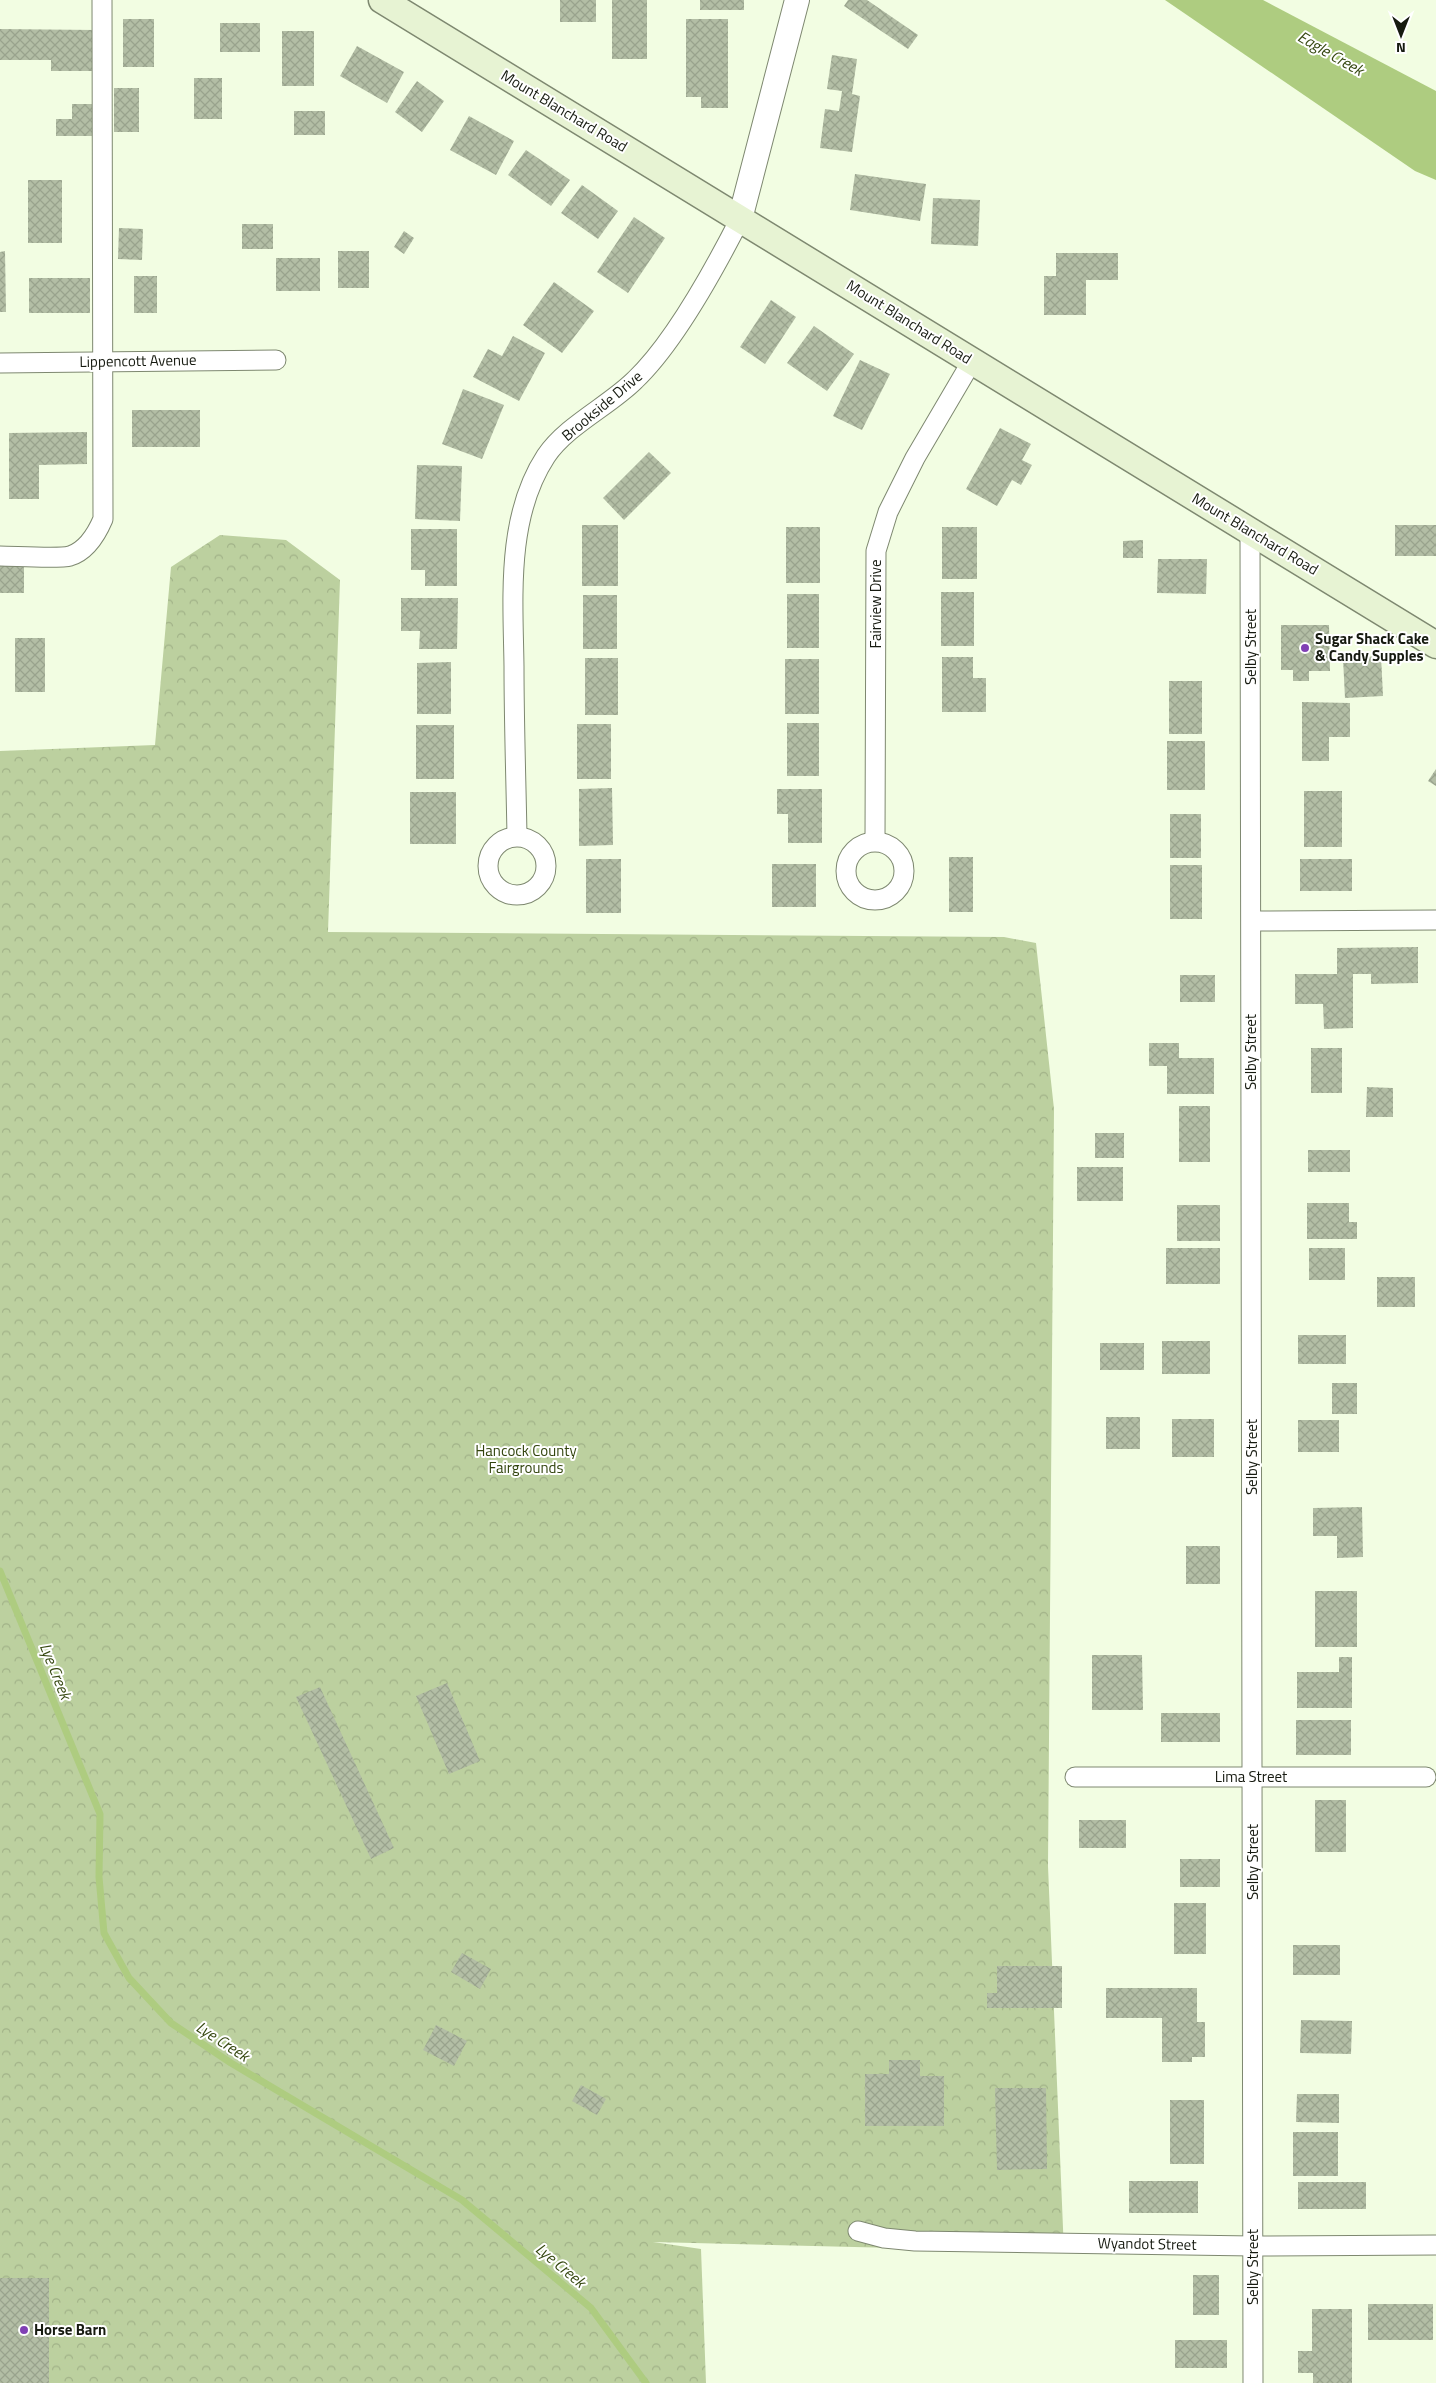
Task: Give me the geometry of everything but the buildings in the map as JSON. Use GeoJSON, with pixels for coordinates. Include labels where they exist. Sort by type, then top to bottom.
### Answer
{"type":"FeatureCollection","features":[{"type":"Feature","properties":{"kind":"main road","name":"Mount Blanchard Road"},"geometry":{"type":"LineString","coordinates":[[382,0],[1436,645]]}},
{"type":"Feature","properties":{"kind":"street"},"geometry":{"type":"LineString","coordinates":[[0,556],[70,556],[96,535],[103,519],[102,0]]}},
{"type":"Feature","properties":{"kind":"street","name":"Brookside Drive"},"geometry":{"type":"LineString","coordinates":[[518,836],[513,609],[518,529],[526,498],[548,454],[562,439],[634,381],[662,349],[695,297],[740,219],[797,0]]}},
{"type":"Feature","properties":{"kind":"street","name":"Lippencott Avenue"},"geometry":{"type":"LineString","coordinates":[[0,363],[276,360]]}},
{"type":"Feature","properties":{"kind":"street","name":"Fairview Drive"},"geometry":{"type":"LineString","coordinates":[[876,841],[876,552],[888,512],[915,458],[972,361]]}},
{"type":"Feature","properties":{"kind":"street","name":"Selby Street"},"geometry":{"type":"LineString","coordinates":[[1250,531],[1253,2383]]}},
{"type":"Feature","properties":{"kind":"street"},"geometry":{"type":"LineString","coordinates":[[1252,921],[1436,920]]}},
{"type":"Feature","properties":{"kind":"street","name":"Lima Street"},"geometry":{"type":"LineString","coordinates":[[1076,1776],[1252,1778],[1426,1776]]}},
{"type":"Feature","properties":{"kind":"street","name":"Wyandot Street"},"geometry":{"type":"LineString","coordinates":[[858,2231],[884,2238],[915,2241],[1253,2246],[1436,2245]]}},
{"type":"Feature","properties":{"kind":"green space","name":"Hancock County Fairgrounds"},"geometry":{"type":"Polygon","coordinates":[[[220,535],[286,540],[340,580],[328,932],[1004,937],[1036,943],[1054,1109],[1048,1866],[1064,2252],[653,2242],[701,2249],[706,2383],[0,2383],[0,751],[155,745],[171,567],[220,535]]]}},
{"type":"Feature","properties":{"kind":"water","name":"Eagle Creek"},"geometry":{"type":"Polygon","coordinates":[[[1165,0],[1263,0],[1436,91],[1436,180],[1415,171],[1165,0]]]}},
{"type":"Feature","properties":{"kind":"waterway","name":"Lye Creek"},"geometry":{"type":"LineString","coordinates":[[0,1571],[100,1814],[99,1877],[104,1933],[129,1978],[171,2023],[231,2063],[462,2200],[591,2308],[646,2383]]}},
{"type":"Feature","properties":{"kind":"place","name":"Sugar Shack Cake & Candy Supples"},"geometry":{"type":"Point","coordinates":[1305,648]}},
{"type":"Feature","properties":{"kind":"place","name":"Horse Barn"},"geometry":{"type":"Point","coordinates":[24,2330]}}]}
